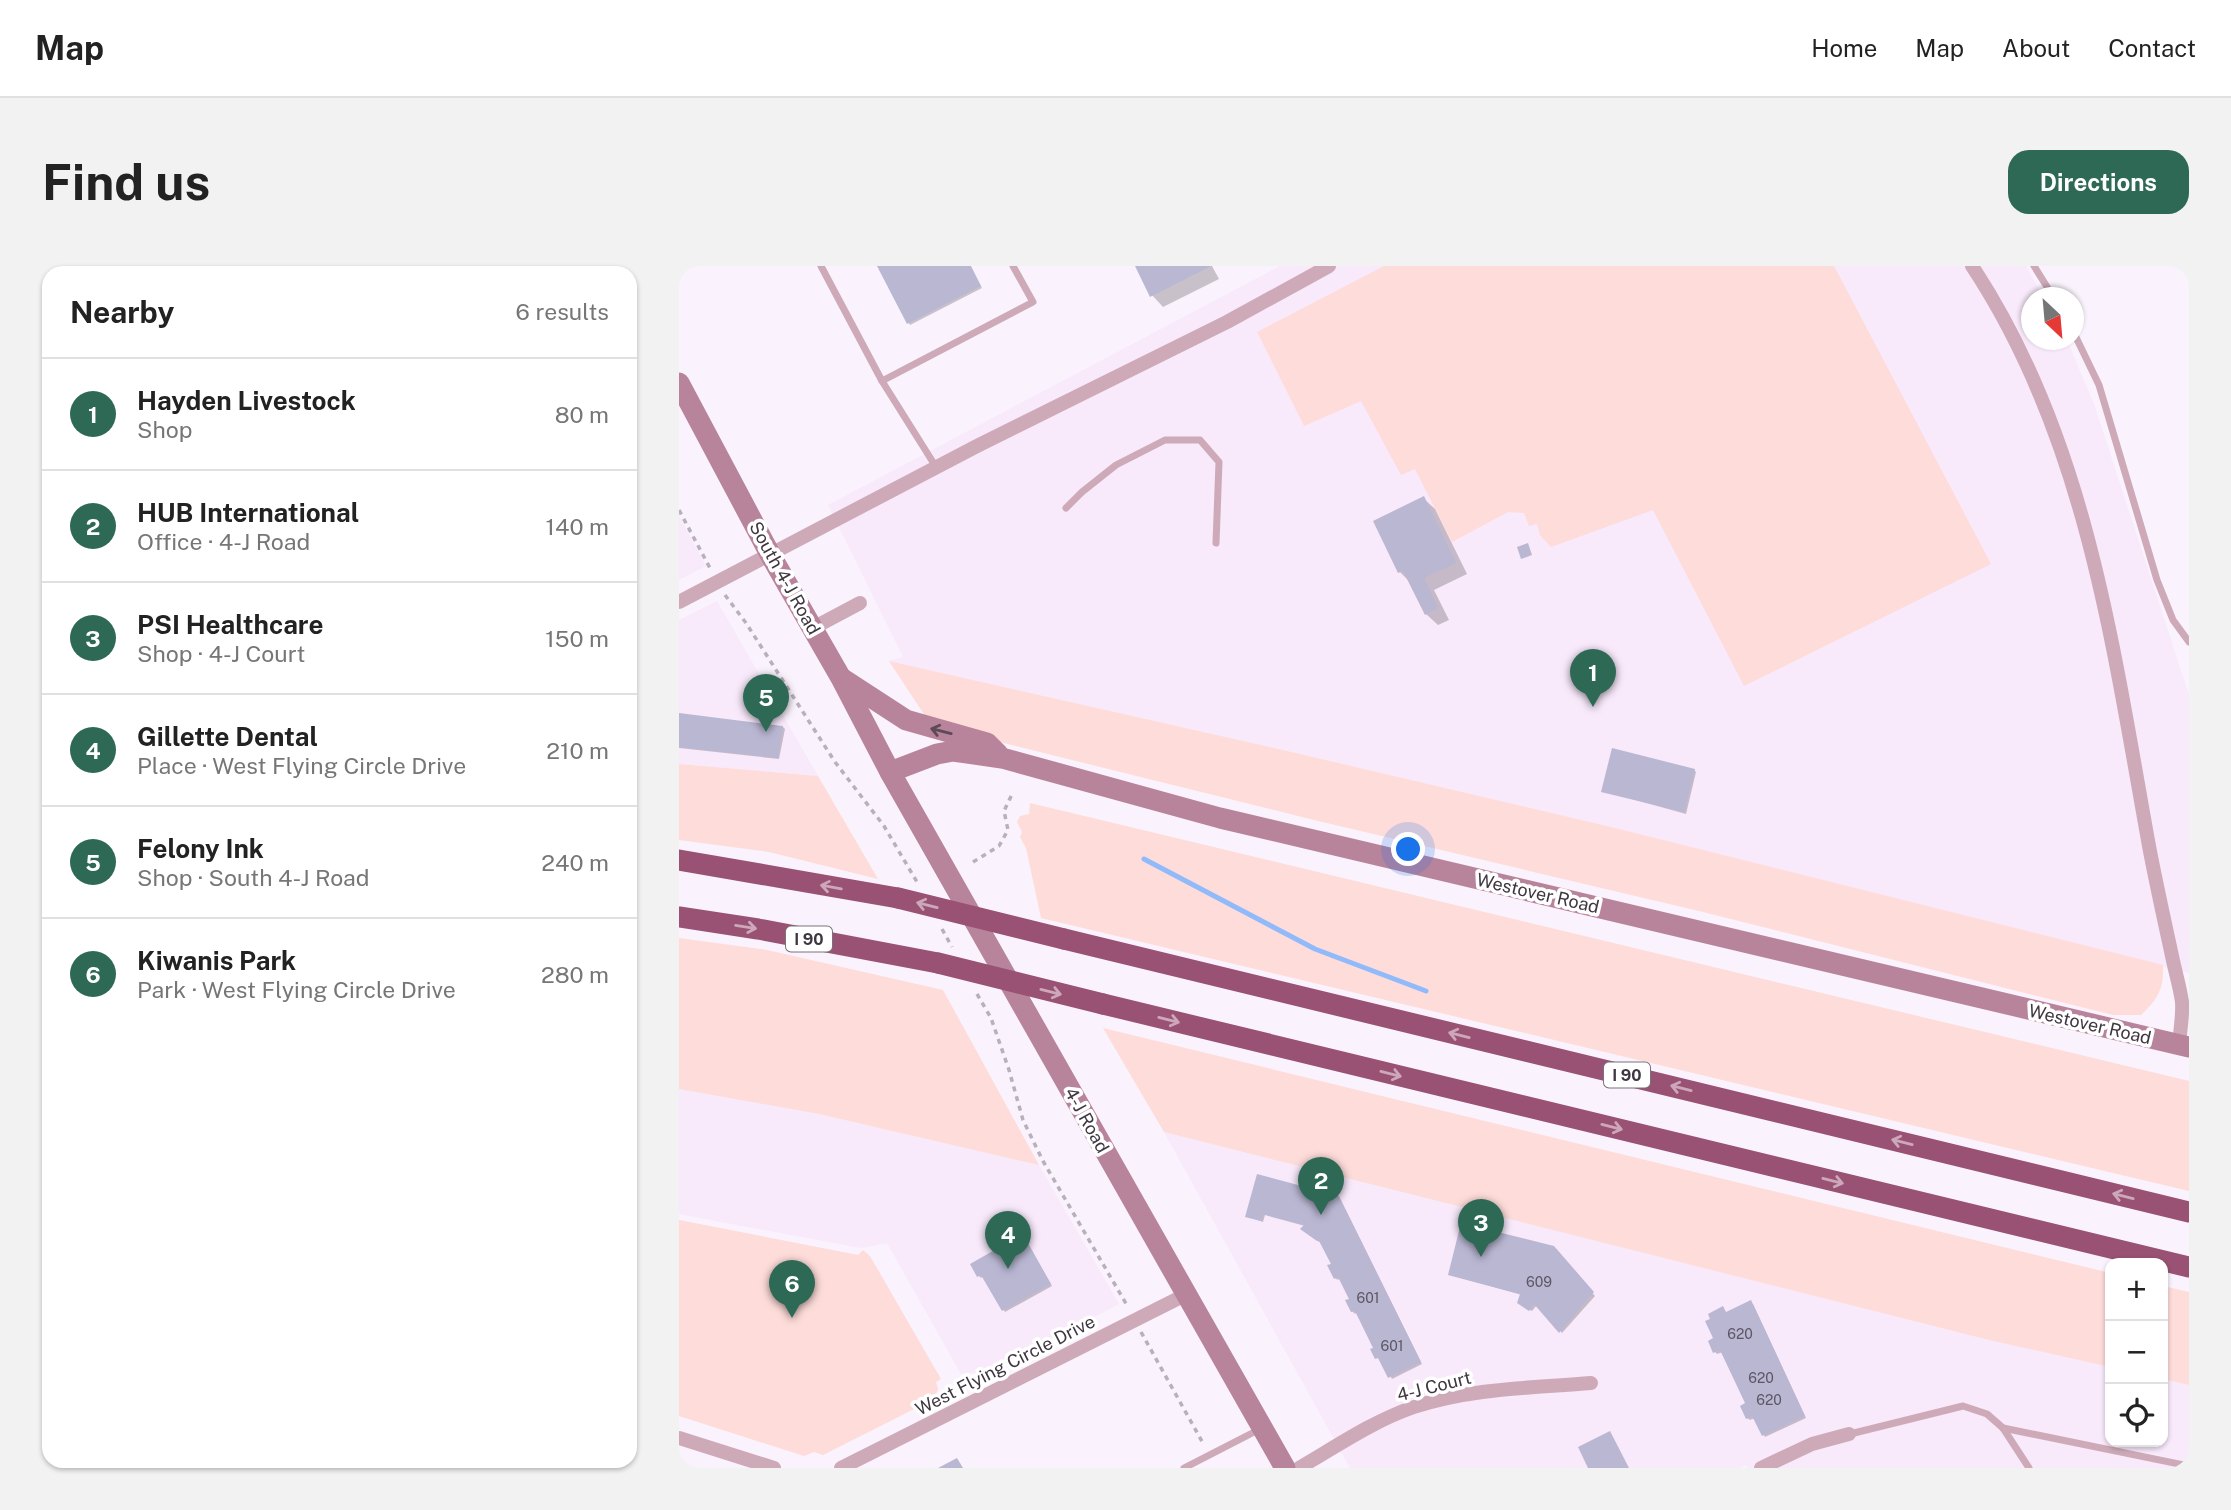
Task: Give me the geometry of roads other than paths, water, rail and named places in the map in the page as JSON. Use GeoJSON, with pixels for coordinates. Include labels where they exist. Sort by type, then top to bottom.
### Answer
{"type":"FeatureCollection","features":[{"type":"Feature","properties":{"kind":"highway","name":"I 90"},"geometry":{"type":"LineString","coordinates":[[679,860],[898,898],[2189,1212]]}},
{"type":"Feature","properties":{"kind":"highway","name":"I 90"},"geometry":{"type":"LineString","coordinates":[[679,917],[938,963],[2189,1267]]}},
{"type":"Feature","properties":{"kind":"street"},"geometry":{"type":"LineString","coordinates":[[679,602],[936,467],[1227,322],[1329,266]]}},
{"type":"Feature","properties":{"kind":"street"},"geometry":{"type":"LineString","coordinates":[[1972,266],[1994,299],[2027,362],[2054,427],[2073,483],[2111,638],[2182,1005],[2184,1046]]}},
{"type":"Feature","properties":{"kind":"street","name":"South 4-J Road"},"geometry":{"type":"LineString","coordinates":[[679,383],[890,772]]}},
{"type":"Feature","properties":{"kind":"street"},"geometry":{"type":"LineString","coordinates":[[813,628],[860,603]]}},
{"type":"Feature","properties":{"kind":"street"},"geometry":{"type":"LineString","coordinates":[[841,678],[906,720],[986,743],[1002,758]]}},
{"type":"Feature","properties":{"kind":"street","name":"Westover Road"},"geometry":{"type":"LineString","coordinates":[[890,772],[937,754],[953,751],[1002,758],[1220,818],[2184,1046]]}},
{"type":"Feature","properties":{"kind":"street","name":"4-J Road"},"geometry":{"type":"LineString","coordinates":[[890,772],[1285,1468]]}},
{"type":"Feature","properties":{"kind":"street","name":"West Flying Circle Drive"},"geometry":{"type":"LineString","coordinates":[[841,1468],[1185,1295]]}},
{"type":"Feature","properties":{"kind":"street","name":"4-J Court"},"geometry":{"type":"LineString","coordinates":[[1299,1468],[1370,1425],[1414,1407],[1461,1395],[1591,1383]]}},
{"type":"Feature","properties":{"kind":"street"},"geometry":{"type":"LineString","coordinates":[[1761,1468],[1812,1444],[1849,1434]]}},
{"type":"Feature","properties":{"kind":"street"},"geometry":{"type":"LineString","coordinates":[[679,1438],[774,1468]]}},
{"type":"Feature","properties":{"kind":"lane"},"geometry":{"type":"LineString","coordinates":[[821,266],[882,381],[936,467]]}},
{"type":"Feature","properties":{"kind":"lane"},"geometry":{"type":"LineString","coordinates":[[882,381],[1033,302],[1013,266]]}},
{"type":"Feature","properties":{"kind":"lane"},"geometry":{"type":"LineString","coordinates":[[2034,266],[2047,287]]}},
{"type":"Feature","properties":{"kind":"lane"},"geometry":{"type":"LineString","coordinates":[[2083,350],[2099,385],[2157,580],[2173,620],[2189,642]]}},
{"type":"Feature","properties":{"kind":"lane"},"geometry":{"type":"LineString","coordinates":[[1066,508],[1107,472],[1165,440],[1200,440],[1220,461],[1216,543]]}},
{"type":"Feature","properties":{"kind":"lane"},"geometry":{"type":"LineString","coordinates":[[1849,1434],[1963,1406],[1987,1414],[2003,1428],[2029,1468]]}},
{"type":"Feature","properties":{"kind":"lane"},"geometry":{"type":"LineString","coordinates":[[1184,1468],[1262,1428]]}},
{"type":"Feature","properties":{"kind":"lane"},"geometry":{"type":"LineString","coordinates":[[2003,1428],[2189,1466]]}},
{"type":"Feature","properties":{"kind":"waterway"},"geometry":{"type":"LineString","coordinates":[[1144,859],[1315,949],[1426,991]]}},
{"type":"Feature","properties":{"kind":"place","name":"Hayden Livestock"},"geometry":{"type":"Point","coordinates":[1593,707]}},
{"type":"Feature","properties":{"kind":"place","name":"Felony Ink"},"geometry":{"type":"Point","coordinates":[766,732]}},
{"type":"Feature","properties":{"kind":"place","name":"HUB International"},"geometry":{"type":"Point","coordinates":[1321,1215]}},
{"type":"Feature","properties":{"kind":"place","name":"PSI Healthcare"},"geometry":{"type":"Point","coordinates":[1481,1257]}},
{"type":"Feature","properties":{"kind":"place","name":"Gillette Dental"},"geometry":{"type":"Point","coordinates":[1008,1269]}},
{"type":"Feature","properties":{"kind":"place","name":"Kiwanis Park"},"geometry":{"type":"Point","coordinates":[792,1318]}}]}
